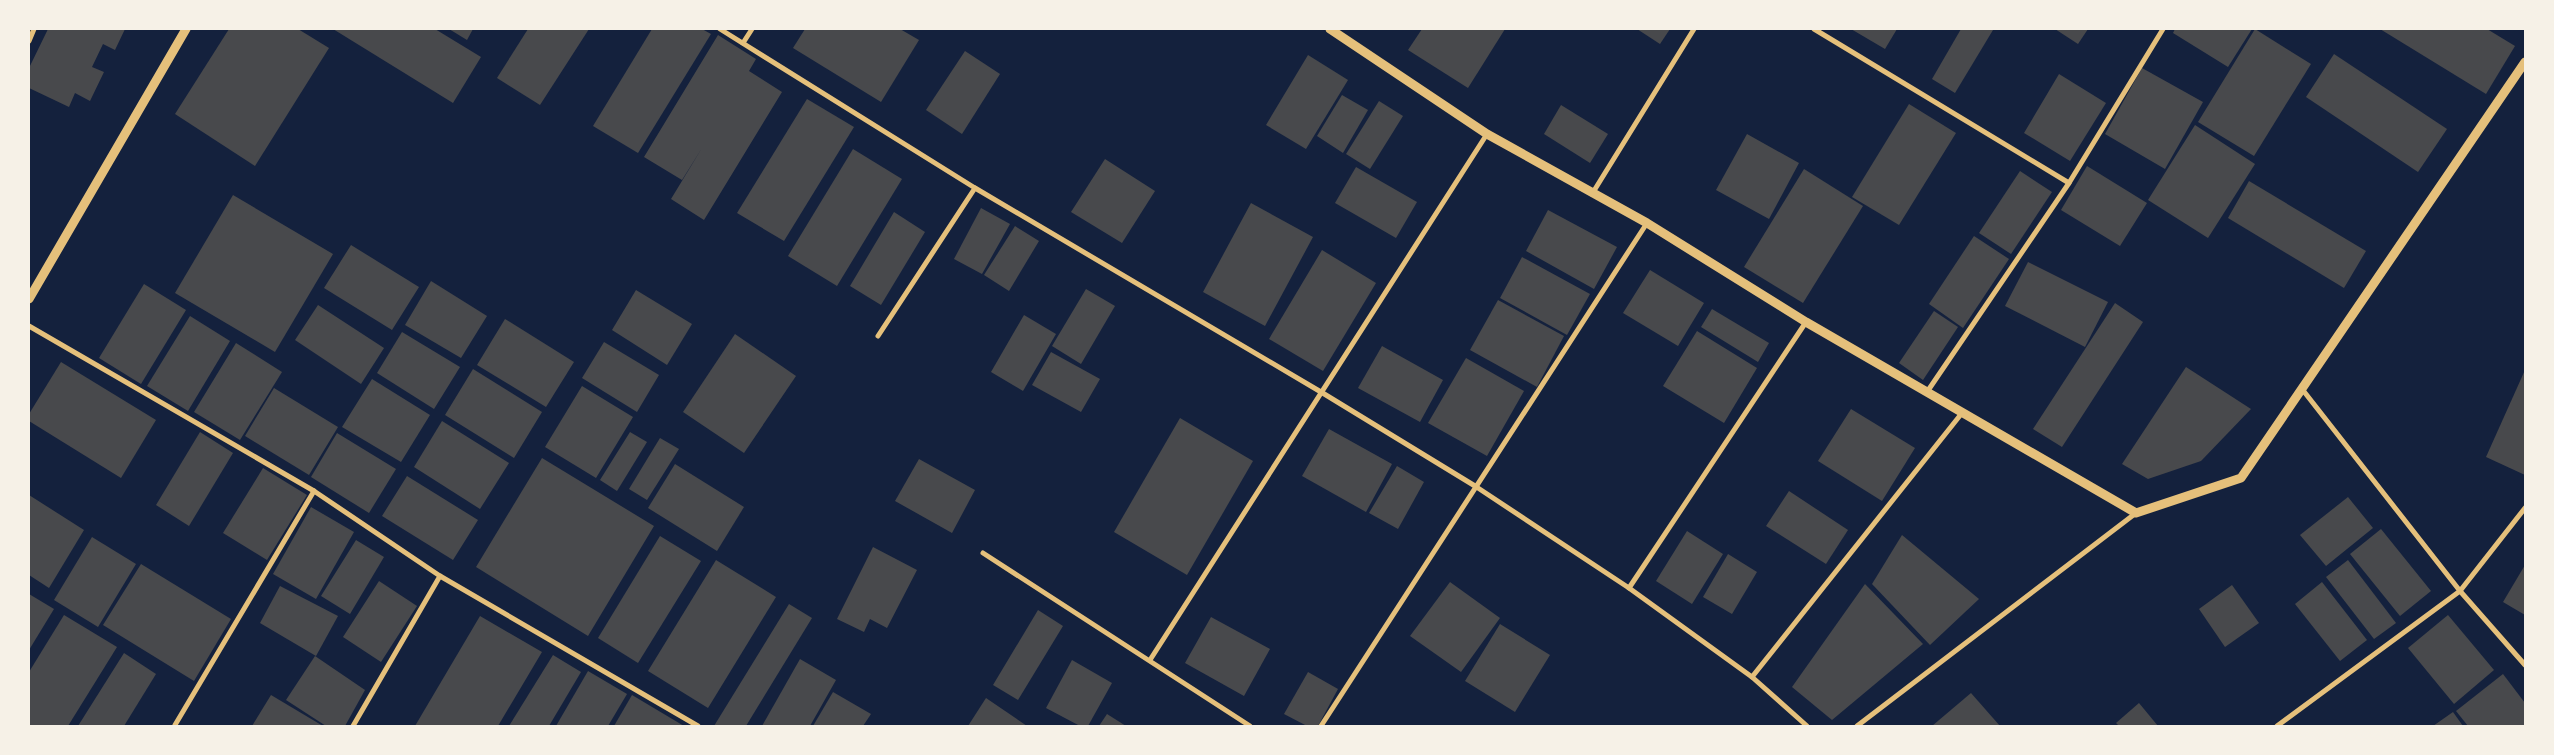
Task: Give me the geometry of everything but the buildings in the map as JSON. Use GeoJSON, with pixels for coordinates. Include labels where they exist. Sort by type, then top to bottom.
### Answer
{"type":"FeatureCollection","features":[{"type":"Feature","properties":{"kind":"street"},"geometry":{"type":"LineString","coordinates":[[29,41],[34,29]]}},
{"type":"Feature","properties":{"kind":"street"},"geometry":{"type":"LineString","coordinates":[[29,299],[186,29]]}},
{"type":"Feature","properties":{"kind":"street"},"geometry":{"type":"LineString","coordinates":[[720,29],[975,188],[1321,392],[1475,486],[1629,588],[1752,677],[1807,726]]}},
{"type":"Feature","properties":{"kind":"street"},"geometry":{"type":"LineString","coordinates":[[743,43],[752,29]]}},
{"type":"Feature","properties":{"kind":"street"},"geometry":{"type":"LineString","coordinates":[[1330,29],[1487,134],[1647,223],[1806,322],[2136,513]]}},
{"type":"Feature","properties":{"kind":"street"},"geometry":{"type":"LineString","coordinates":[[1592,194],[1694,29]]}},
{"type":"Feature","properties":{"kind":"street"},"geometry":{"type":"LineString","coordinates":[[1814,29],[2069,183]]}},
{"type":"Feature","properties":{"kind":"street"},"geometry":{"type":"LineString","coordinates":[[1927,393],[2069,183],[2163,29]]}},
{"type":"Feature","properties":{"kind":"street"},"geometry":{"type":"LineString","coordinates":[[1857,726],[2136,513],[2241,478],[2525,62]]}},
{"type":"Feature","properties":{"kind":"street"},"geometry":{"type":"LineString","coordinates":[[1150,660],[1487,134]]}},
{"type":"Feature","properties":{"kind":"street"},"geometry":{"type":"LineString","coordinates":[[878,336],[975,188]]}},
{"type":"Feature","properties":{"kind":"street"},"geometry":{"type":"LineString","coordinates":[[1321,726],[1647,223]]}},
{"type":"Feature","properties":{"kind":"street"},"geometry":{"type":"LineString","coordinates":[[1629,588],[1806,322]]}},
{"type":"Feature","properties":{"kind":"street"},"geometry":{"type":"LineString","coordinates":[[29,326],[314,491],[440,576],[698,726]]}},
{"type":"Feature","properties":{"kind":"street"},"geometry":{"type":"LineString","coordinates":[[2302,389],[2460,591],[2525,665]]}},
{"type":"Feature","properties":{"kind":"street"},"geometry":{"type":"LineString","coordinates":[[1752,677],[1962,413]]}},
{"type":"Feature","properties":{"kind":"street"},"geometry":{"type":"LineString","coordinates":[[175,725],[314,491]]}},
{"type":"Feature","properties":{"kind":"street"},"geometry":{"type":"LineString","coordinates":[[2277,726],[2460,591],[2525,508]]}},
{"type":"Feature","properties":{"kind":"street"},"geometry":{"type":"LineString","coordinates":[[983,553],[1250,726]]}},
{"type":"Feature","properties":{"kind":"street"},"geometry":{"type":"LineString","coordinates":[[353,726],[440,576]]}}]}
